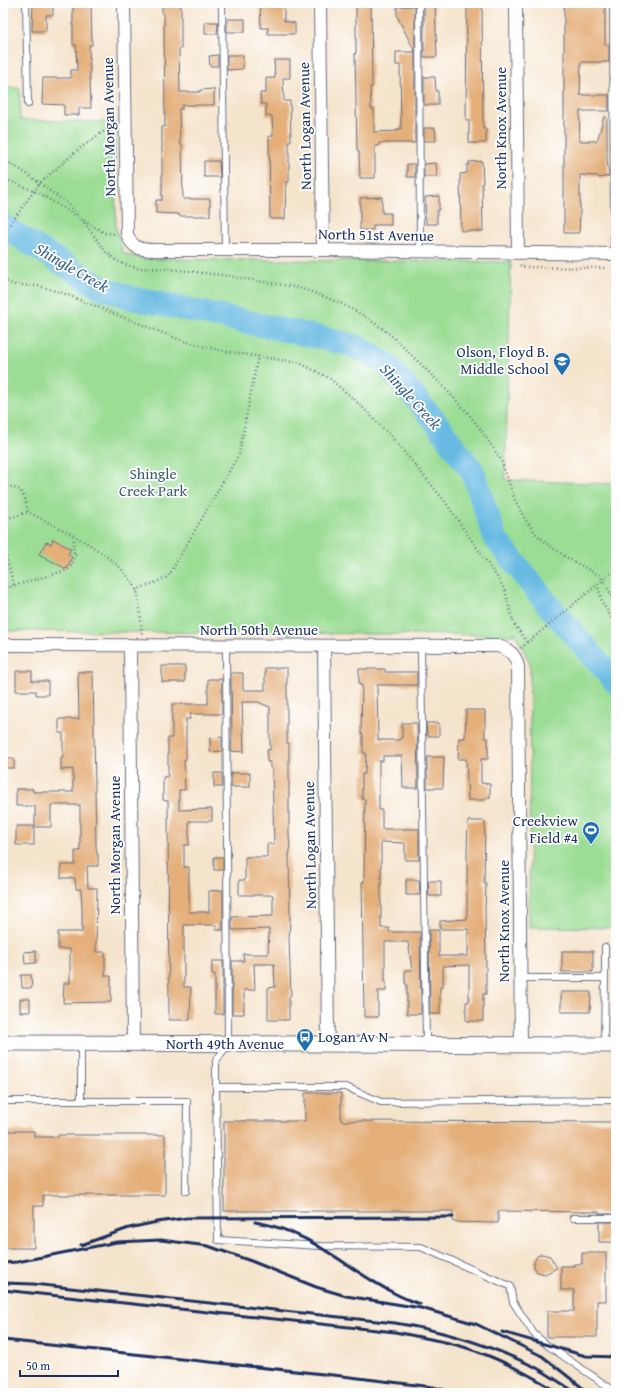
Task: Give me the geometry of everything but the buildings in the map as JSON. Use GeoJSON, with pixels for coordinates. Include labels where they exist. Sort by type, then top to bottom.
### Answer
{"type":"FeatureCollection","features":[{"type":"Feature","properties":{"kind":"street","name":"North Morgan Avenue"},"geometry":{"type":"LineString","coordinates":[[124,3],[127,234],[130,242],[135,246]]}},
{"type":"Feature","properties":{"kind":"street","name":"North Logan Avenue"},"geometry":{"type":"LineString","coordinates":[[320,3],[323,250]]}},
{"type":"Feature","properties":{"kind":"street","name":"North Knox Avenue"},"geometry":{"type":"LineString","coordinates":[[516,3],[518,252]]}},
{"type":"Feature","properties":{"kind":"street","name":"North 51st Avenue"},"geometry":{"type":"LineString","coordinates":[[135,246],[144,250],[323,250],[615,254]]}},
{"type":"Feature","properties":{"kind":"street","name":"North 50th Avenue"},"geometry":{"type":"LineString","coordinates":[[3,645],[498,646],[518,651]]}},
{"type":"Feature","properties":{"kind":"street","name":"North Morgan Avenue"},"geometry":{"type":"LineString","coordinates":[[133,1044],[136,645]]}},
{"type":"Feature","properties":{"kind":"street","name":"North Logan Avenue"},"geometry":{"type":"LineString","coordinates":[[324,646],[328,1044]]}},
{"type":"Feature","properties":{"kind":"street","name":"North Knox Avenue"},"geometry":{"type":"LineString","coordinates":[[518,651],[521,1044]]}},
{"type":"Feature","properties":{"kind":"street","name":"North 49th Avenue"},"geometry":{"type":"LineString","coordinates":[[3,1043],[610,1045]]}},
{"type":"Feature","properties":{"kind":"lane"},"geometry":{"type":"LineString","coordinates":[[26,3],[28,104]]}},
{"type":"Feature","properties":{"kind":"lane"},"geometry":{"type":"LineString","coordinates":[[222,3],[225,251]]}},
{"type":"Feature","properties":{"kind":"lane"},"geometry":{"type":"LineString","coordinates":[[419,3],[420,252]]}},
{"type":"Feature","properties":{"kind":"lane"},"geometry":{"type":"LineString","coordinates":[[613,3],[615,254]]}},
{"type":"Feature","properties":{"kind":"lane"},"geometry":{"type":"LineString","coordinates":[[226,645],[228,1044],[216,1061],[218,1240],[320,1246],[421,1247],[510,1286],[513,1302],[534,1334],[547,1345],[616,1392]]}},
{"type":"Feature","properties":{"kind":"lane"},"geometry":{"type":"LineString","coordinates":[[421,646],[426,1044]]}},
{"type":"Feature","properties":{"kind":"lane"},"geometry":{"type":"LineString","coordinates":[[605,947],[605,978],[610,1045]]}},
{"type":"Feature","properties":{"kind":"lane"},"geometry":{"type":"LineString","coordinates":[[520,978],[605,978]]}},
{"type":"Feature","properties":{"kind":"lane"},"geometry":{"type":"LineString","coordinates":[[81,1043],[81,1101]]}},
{"type":"Feature","properties":{"kind":"lane"},"geometry":{"type":"LineString","coordinates":[[216,1087],[346,1087],[381,1102],[616,1100]]}},
{"type":"Feature","properties":{"kind":"lane"},"geometry":{"type":"LineString","coordinates":[[3,1101],[187,1101],[186,1191]]}},
{"type":"Feature","properties":{"kind":"lane"},"geometry":{"type":"LineString","coordinates":[[573,1218],[616,1218]]}},
{"type":"Feature","properties":{"kind":"path"},"geometry":{"type":"LineString","coordinates":[[3,234],[40,183],[79,150],[110,128]]}},
{"type":"Feature","properties":{"kind":"path"},"geometry":{"type":"LineString","coordinates":[[3,159],[40,183],[68,204],[83,221],[106,252],[117,261],[126,265],[143,268],[189,271],[280,284],[330,298],[349,307],[370,320],[393,337],[439,382],[471,418],[501,460],[515,500],[525,519],[536,534],[566,557],[603,580],[616,604]]}},
{"type":"Feature","properties":{"kind":"path"},"geometry":{"type":"LineString","coordinates":[[3,176],[10,181],[35,190],[78,216]]}},
{"type":"Feature","properties":{"kind":"path"},"geometry":{"type":"LineString","coordinates":[[83,221],[105,233],[111,234]]}},
{"type":"Feature","properties":{"kind":"path"},"geometry":{"type":"LineString","coordinates":[[520,265],[522,267],[608,268]]}},
{"type":"Feature","properties":{"kind":"path"},"geometry":{"type":"LineString","coordinates":[[3,280],[15,285],[38,286],[60,292],[183,341],[224,351],[300,362],[329,378],[371,414],[444,500],[486,560],[505,591],[514,624],[528,643]]}},
{"type":"Feature","properties":{"kind":"path"},"geometry":{"type":"LineString","coordinates":[[136,590],[168,577],[239,454],[258,356]]}},
{"type":"Feature","properties":{"kind":"path"},"geometry":{"type":"LineString","coordinates":[[3,484],[20,490],[26,499],[28,512]]}},
{"type":"Feature","properties":{"kind":"path"},"geometry":{"type":"LineString","coordinates":[[3,520],[28,512],[109,558],[124,571],[136,590],[141,622],[136,645]]}},
{"type":"Feature","properties":{"kind":"path"},"geometry":{"type":"LineString","coordinates":[[3,589],[70,568],[76,554],[73,551],[74,537]]}},
{"type":"Feature","properties":{"kind":"path"},"geometry":{"type":"LineString","coordinates":[[3,545],[14,586]]}},
{"type":"Feature","properties":{"kind":"path"},"geometry":{"type":"LineString","coordinates":[[518,651],[616,569]]}},
{"type":"Feature","properties":{"kind":"path"},"geometry":{"type":"LineString","coordinates":[[597,584],[602,604],[616,625]]}},
{"type":"Feature","properties":{"kind":"green space","name":"Shingle Creek Park"},"geometry":{"type":"Polygon","coordinates":[[[3,87],[20,88],[20,120],[115,122],[116,228],[123,253],[145,259],[511,262],[505,480],[616,484],[616,928],[529,927],[530,663],[514,631],[514,635],[3,631],[3,87]]]}},
{"type":"Feature","properties":{"kind":"waterway","name":"Shingle Creek"},"geometry":{"type":"LineString","coordinates":[[3,226],[100,287],[132,298],[323,338],[358,347],[387,365],[434,420],[473,472],[495,538],[549,606],[616,682]]}},
{"type":"Feature","properties":{"kind":"railway"},"geometry":{"type":"LineString","coordinates":[[81,1245],[129,1228],[187,1218],[453,1217]]}},
{"type":"Feature","properties":{"kind":"railway"},"geometry":{"type":"LineString","coordinates":[[255,1222],[293,1233],[327,1251],[399,1296],[420,1304]]}},
{"type":"Feature","properties":{"kind":"railway"},"geometry":{"type":"LineString","coordinates":[[3,1263],[17,1262],[117,1242],[161,1240],[208,1246],[251,1261],[316,1287],[346,1296],[421,1308],[476,1324],[542,1356],[589,1393]]}},
{"type":"Feature","properties":{"kind":"railway"},"geometry":{"type":"LineString","coordinates":[[3,1283],[33,1284],[414,1326],[467,1340],[501,1352],[535,1367],[577,1393]]}},
{"type":"Feature","properties":{"kind":"railway"},"geometry":{"type":"LineString","coordinates":[[3,1290],[395,1332],[449,1343],[481,1353],[512,1366],[560,1393]]}},
{"type":"Feature","properties":{"kind":"railway"},"geometry":{"type":"LineString","coordinates":[[502,1332],[586,1356],[616,1357]]}},
{"type":"Feature","properties":{"kind":"railway"},"geometry":{"type":"LineString","coordinates":[[3,1340],[342,1376],[433,1387],[456,1393]]}},
{"type":"Feature","properties":{"kind":"place","name":"Olson, Floyd B. Middle School"},"geometry":{"type":"Point","coordinates":[562,376]}},
{"type":"Feature","properties":{"kind":"place","name":"Creekview Field #4"},"geometry":{"type":"Point","coordinates":[591,845]}},
{"type":"Feature","properties":{"kind":"place","name":"Logan Av N"},"geometry":{"type":"Point","coordinates":[305,1052]}}]}
